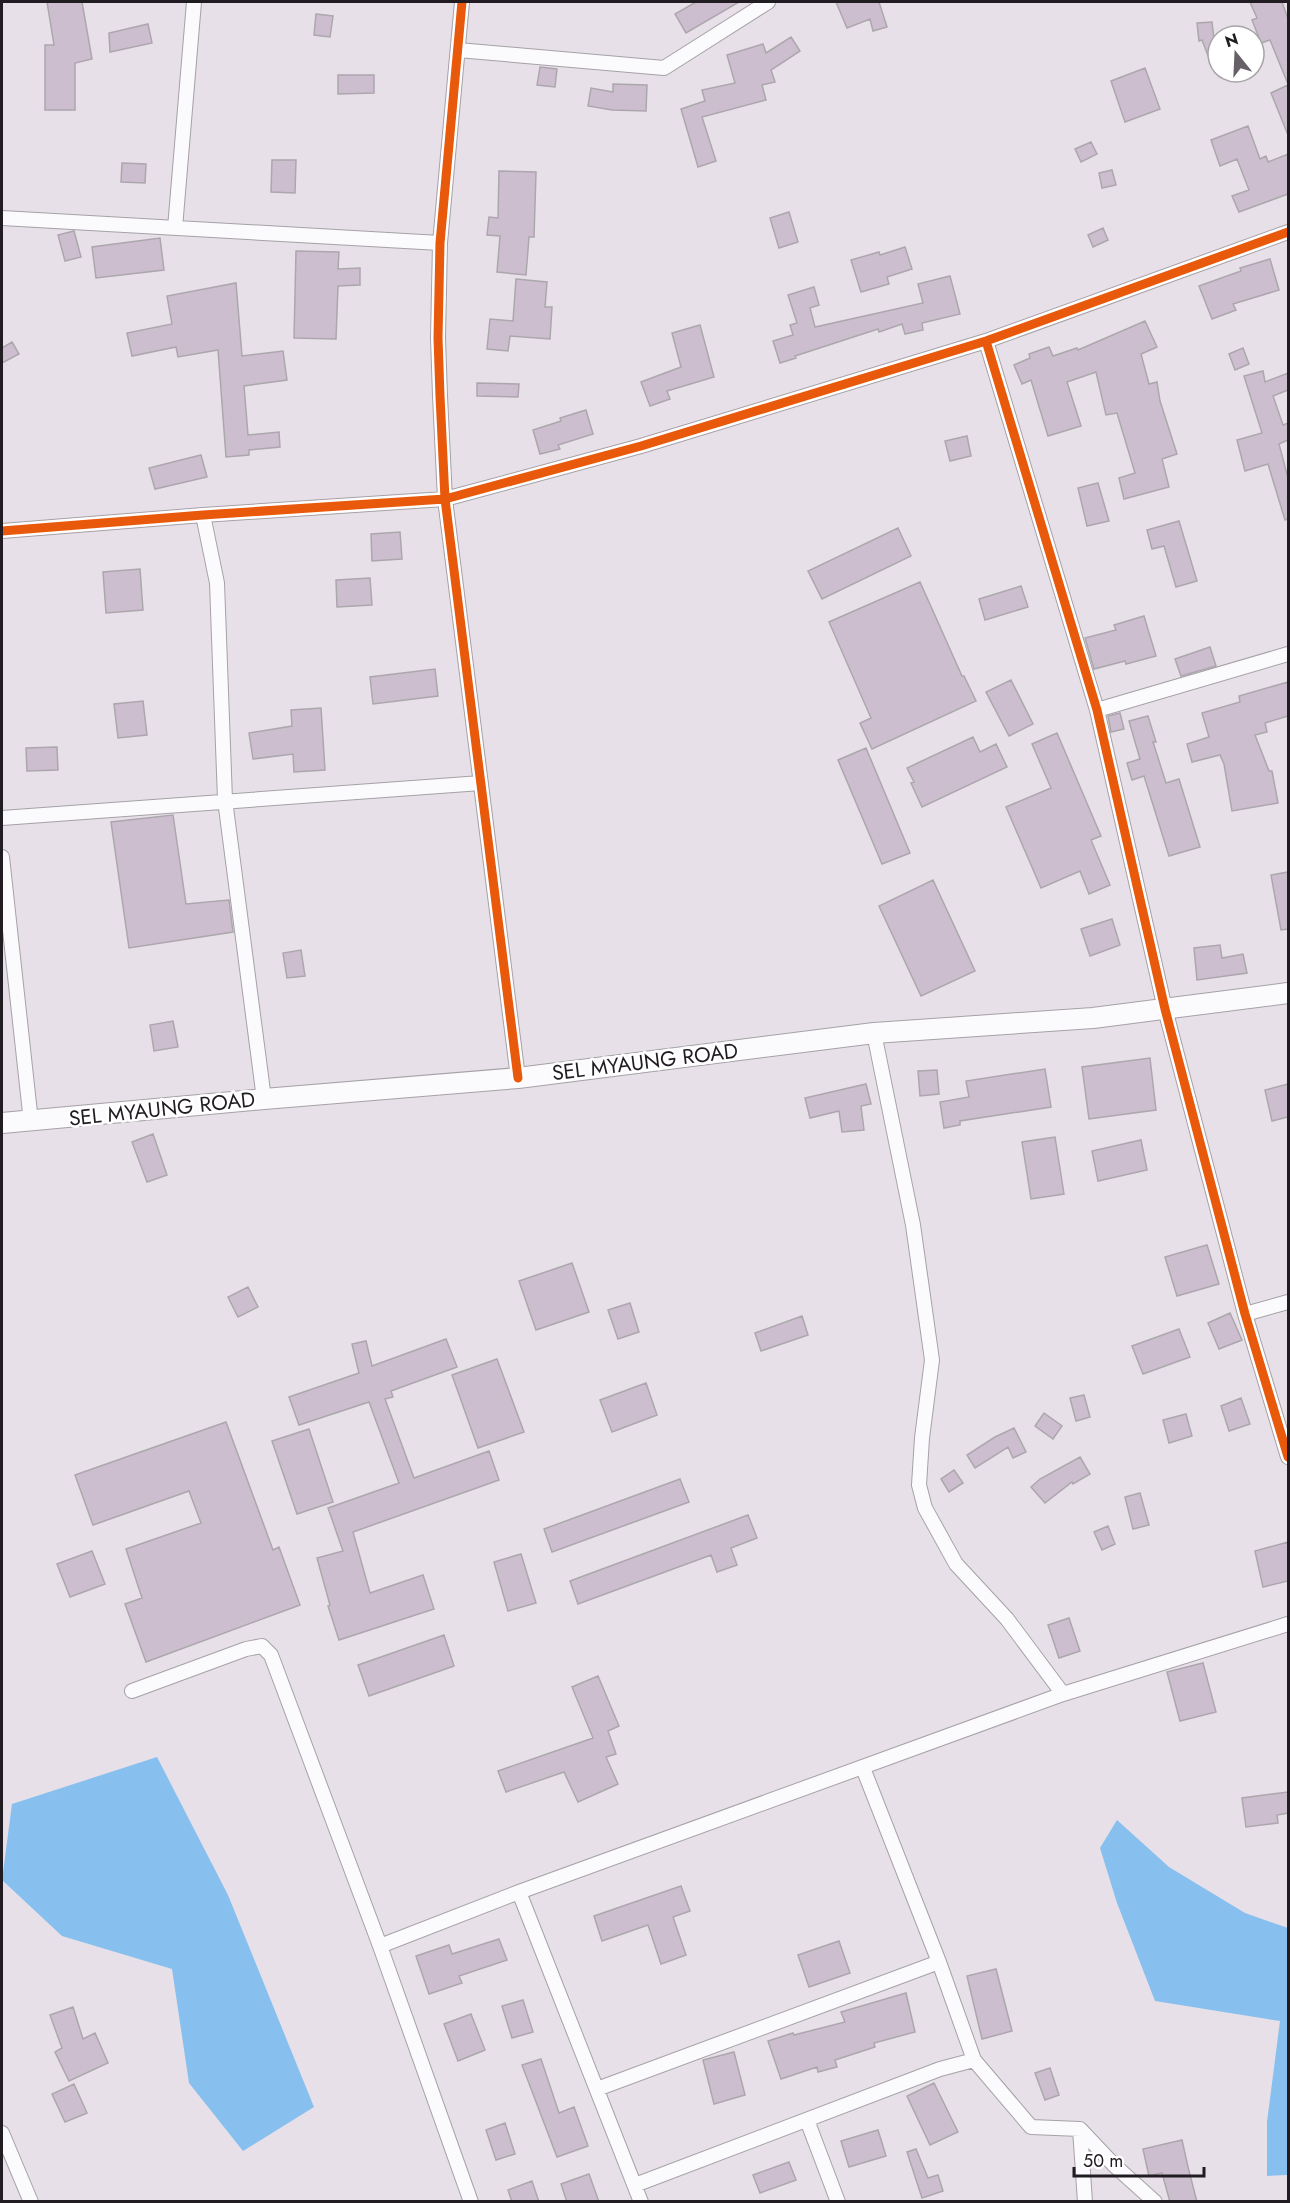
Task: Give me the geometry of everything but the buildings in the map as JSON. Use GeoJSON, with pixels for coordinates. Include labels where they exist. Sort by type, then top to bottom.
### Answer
{"type":"FeatureCollection","features":[{"type":"Feature","properties":{"kind":"main road","name":"SEL MYAUNG ROAD"},"geometry":{"type":"LineString","coordinates":[[2,1123],[518,1078],[874,1033],[1093,1018],[1288,993]]}},
{"type":"Feature","properties":{"kind":"street"},"geometry":{"type":"LineString","coordinates":[[175,228],[194,2]]}},
{"type":"Feature","properties":{"kind":"street"},"geometry":{"type":"LineString","coordinates":[[462,2],[440,243],[438,338],[445,499],[518,1078]]}},
{"type":"Feature","properties":{"kind":"street"},"geometry":{"type":"LineString","coordinates":[[458,50],[664,68],[768,2]]}},
{"type":"Feature","properties":{"kind":"street"},"geometry":{"type":"LineString","coordinates":[[2,218],[440,243]]}},
{"type":"Feature","properties":{"kind":"street"},"geometry":{"type":"LineString","coordinates":[[2,531],[445,499],[641,446],[986,341],[1288,232]]}},
{"type":"Feature","properties":{"kind":"street"},"geometry":{"type":"LineString","coordinates":[[986,341],[1097,710],[1165,1009],[1245,1314],[1285,1431],[1288,1457]]}},
{"type":"Feature","properties":{"kind":"street"},"geometry":{"type":"LineString","coordinates":[[202,515],[217,583],[225,800],[264,1099]]}},
{"type":"Feature","properties":{"kind":"street"},"geometry":{"type":"LineString","coordinates":[[1097,710],[1288,654]]}},
{"type":"Feature","properties":{"kind":"street"},"geometry":{"type":"LineString","coordinates":[[2,818],[481,783]]}},
{"type":"Feature","properties":{"kind":"street"},"geometry":{"type":"LineString","coordinates":[[2,857],[31,1122]]}},
{"type":"Feature","properties":{"kind":"street"},"geometry":{"type":"LineString","coordinates":[[874,1033],[913,1225],[932,1360],[922,1438],[919,1485],[925,1508],[956,1564],[1007,1620],[1063,1694]]}},
{"type":"Feature","properties":{"kind":"street"},"geometry":{"type":"LineString","coordinates":[[1245,1314],[1288,1302]]}},
{"type":"Feature","properties":{"kind":"street"},"geometry":{"type":"LineString","coordinates":[[380,1946],[519,1892],[1063,1694],[1288,1624]]}},
{"type":"Feature","properties":{"kind":"street"},"geometry":{"type":"LineString","coordinates":[[132,1691],[246,1649],[262,1646],[271,1655],[380,1946],[471,2202]]}},
{"type":"Feature","properties":{"kind":"street"},"geometry":{"type":"LineString","coordinates":[[863,1768],[939,1962],[974,2060],[1031,2127],[1080,2129],[1114,2165],[1155,2202]]}},
{"type":"Feature","properties":{"kind":"street"},"geometry":{"type":"LineString","coordinates":[[519,1892],[641,2202]]}},
{"type":"Feature","properties":{"kind":"street"},"geometry":{"type":"LineString","coordinates":[[597,2089],[939,1962]]}},
{"type":"Feature","properties":{"kind":"street"},"geometry":{"type":"LineString","coordinates":[[635,2185],[940,2069],[974,2060]]}},
{"type":"Feature","properties":{"kind":"street"},"geometry":{"type":"LineString","coordinates":[[807,2120],[838,2202]]}},
{"type":"Feature","properties":{"kind":"street"},"geometry":{"type":"LineString","coordinates":[[1080,2129],[1085,2202]]}},
{"type":"Feature","properties":{"kind":"street"},"geometry":{"type":"LineString","coordinates":[[2,2133],[7,2156],[31,2202]]}},
{"type":"Feature","properties":{"kind":"water"},"geometry":{"type":"Polygon","coordinates":[[[157,1757],[228,1895],[314,2107],[243,2151],[189,2083],[172,1969],[62,1936],[2,1880],[12,1804],[157,1757]]]}},
{"type":"Feature","properties":{"kind":"water"},"geometry":{"type":"Polygon","coordinates":[[[1117,1820],[1169,1867],[1245,1913],[1288,1928],[1287,2175],[1267,2176],[1267,2122],[1280,2021],[1155,2001],[1117,1903],[1100,1848],[1117,1820]]]}},
{"type":"Feature","properties":{"kind":"cycle path"},"geometry":{"type":"LineString","coordinates":[[462,2],[440,243],[438,338],[445,499],[518,1078]]}},
{"type":"Feature","properties":{"kind":"cycle path"},"geometry":{"type":"LineString","coordinates":[[2,531],[445,499],[641,446],[986,341],[1288,232]]}},
{"type":"Feature","properties":{"kind":"cycle path"},"geometry":{"type":"LineString","coordinates":[[986,341],[1097,710],[1165,1009],[1245,1314],[1288,1457]]}}]}
